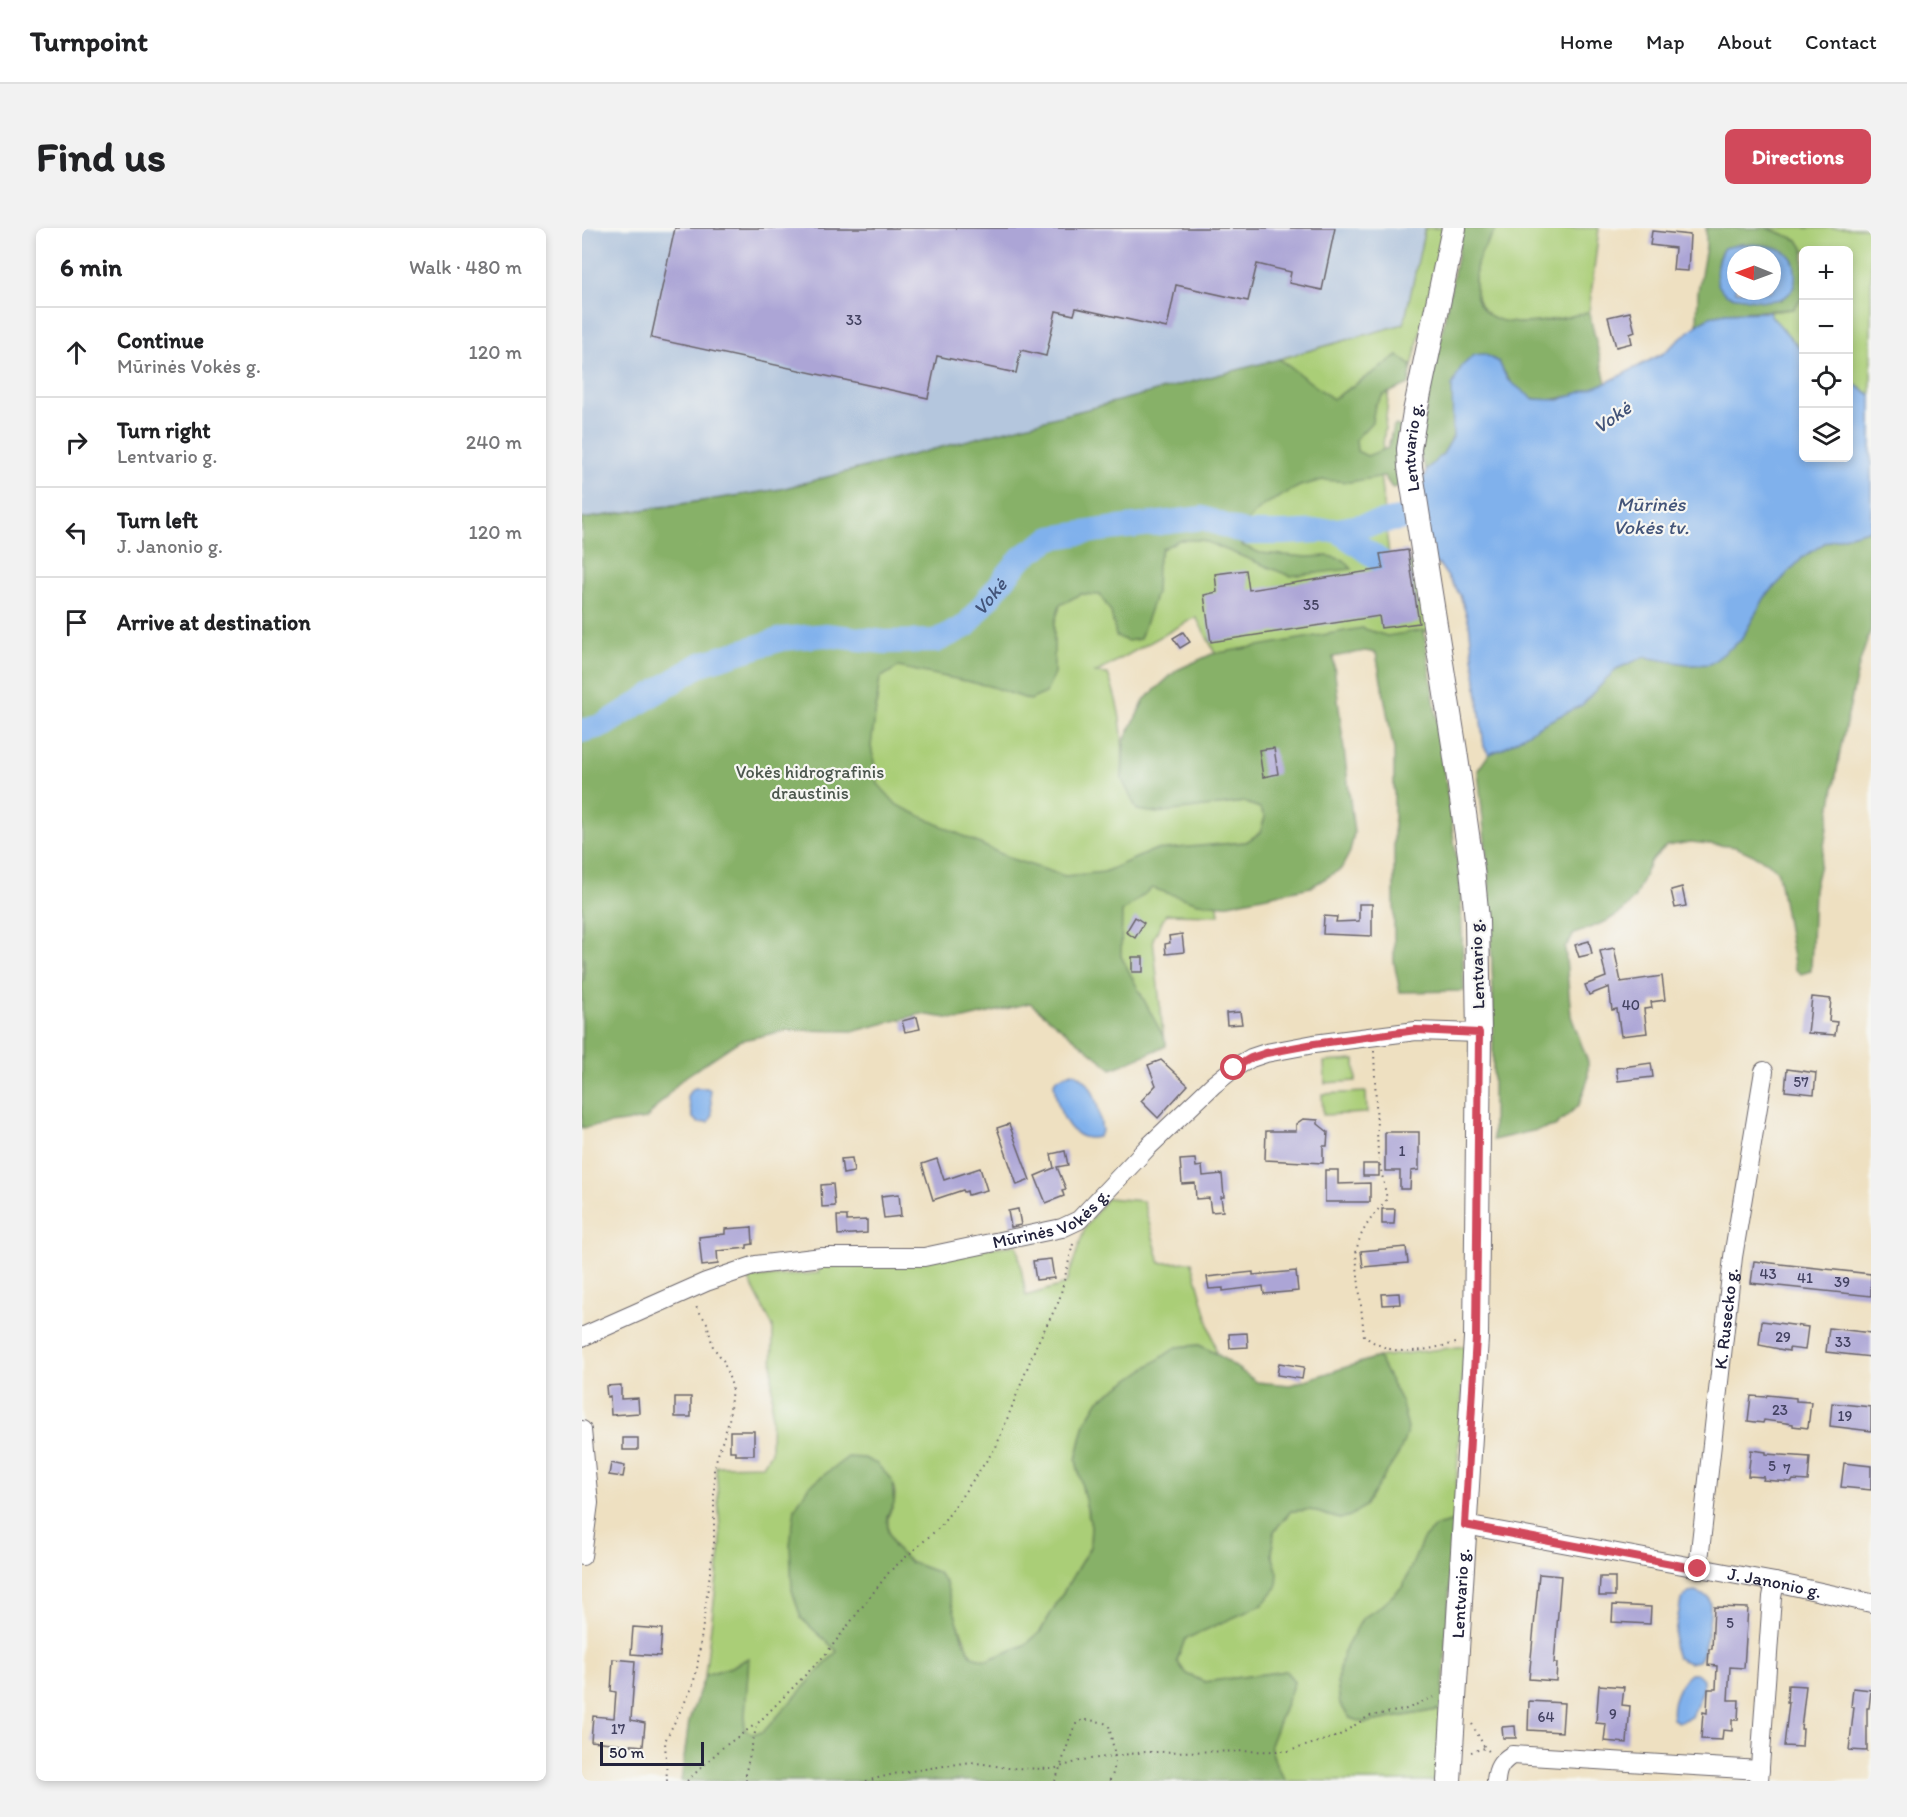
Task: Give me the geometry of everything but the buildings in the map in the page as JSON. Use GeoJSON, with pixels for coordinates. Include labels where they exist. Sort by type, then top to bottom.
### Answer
{"type":"FeatureCollection","features":[{"type":"Feature","properties":{"kind":"main road","name":"Lentvario g."},"geometry":{"type":"LineString","coordinates":[[1449,1781],[1476,1338],[1479,1033],[1477,920],[1455,751],[1409,449],[1454,228]]}},
{"type":"Feature","properties":{"kind":"street","name":"Mūrinės Vokės g."},"geometry":{"type":"LineString","coordinates":[[582,1337],[686,1291],[756,1265],[822,1257],[924,1257],[1062,1228],[1079,1220],[1147,1148],[1213,1085],[1251,1058],[1266,1053],[1416,1030],[1479,1033]]}},
{"type":"Feature","properties":{"kind":"street","name":"K. Rusecko g."},"geometry":{"type":"LineString","coordinates":[[1698,1569],[1733,1257],[1764,1071]]}},
{"type":"Feature","properties":{"kind":"street"},"geometry":{"type":"LineString","coordinates":[[582,1430],[589,1503],[582,1556]]}},
{"type":"Feature","properties":{"kind":"street","name":"J. Janonio g."},"geometry":{"type":"LineString","coordinates":[[1465,1525],[1774,1582],[1871,1603]]}},
{"type":"Feature","properties":{"kind":"street"},"geometry":{"type":"LineString","coordinates":[[1496,1781],[1496,1773],[1502,1761],[1512,1755],[1760,1775],[1774,1582]]}},
{"type":"Feature","properties":{"kind":"path"},"geometry":{"type":"LineString","coordinates":[[1374,1036],[1378,1155],[1387,1199],[1368,1221],[1357,1247],[1364,1336],[1378,1346],[1395,1352],[1431,1348],[1476,1338]]}},
{"type":"Feature","properties":{"kind":"path"},"geometry":{"type":"LineString","coordinates":[[687,1781],[722,1748],[757,1724],[825,1655],[890,1570],[941,1526],[996,1447],[1036,1346],[1059,1301],[1079,1220]]}},
{"type":"Feature","properties":{"kind":"path"},"geometry":{"type":"LineString","coordinates":[[667,1781],[665,1741],[692,1688],[698,1669],[714,1543],[714,1467],[729,1421],[732,1386],[723,1360],[713,1347],[707,1323],[686,1291]]}},
{"type":"Feature","properties":{"kind":"path"},"geometry":{"type":"LineString","coordinates":[[866,1781],[898,1773],[971,1762],[1008,1768],[1053,1769],[1083,1760],[1145,1752],[1289,1751],[1338,1736],[1369,1716],[1404,1710],[1454,1690]]}},
{"type":"Feature","properties":{"kind":"path"},"geometry":{"type":"LineString","coordinates":[[1055,1781],[1062,1767],[1073,1727],[1085,1720],[1105,1722],[1108,1726],[1114,1756],[1114,1774],[1109,1781]]}},
{"type":"Feature","properties":{"kind":"path"},"geometry":{"type":"LineString","coordinates":[[746,1781],[746,1771],[757,1724]]}},
{"type":"Feature","properties":{"kind":"path"},"geometry":{"type":"LineString","coordinates":[[1450,1757],[1485,1748],[1502,1761]]}},
{"type":"Feature","properties":{"kind":"shaded area"},"geometry":{"type":"Polygon","coordinates":[[[582,228],[1425,228],[1404,324],[1279,359],[781,489],[582,519],[582,228]]]}},
{"type":"Feature","properties":{"kind":"green space","name":"Vokės hidrografinis draustinis"},"geometry":{"type":"Polygon","coordinates":[[[1425,228],[1446,228],[1412,366],[1398,356],[1392,361],[1380,474],[1390,564],[1420,562],[1430,631],[1220,662],[1196,617],[1095,673],[1108,674],[1116,701],[1123,751],[1122,779],[1207,806],[1244,802],[1260,808],[1265,818],[1260,833],[1246,842],[1211,845],[1219,915],[1166,914],[1153,939],[1164,1043],[1042,973],[778,1013],[582,1119],[582,520],[772,504],[1284,362],[1279,359],[1404,324],[1425,228]]]}},
{"type":"Feature","properties":{"kind":"green space"},"geometry":{"type":"Polygon","coordinates":[[[1463,228],[1497,228],[1482,252],[1476,269],[1475,288],[1481,307],[1492,317],[1506,322],[1524,323],[1560,319],[1589,312],[1606,383],[1558,399],[1532,398],[1520,391],[1509,380],[1499,362],[1454,418],[1453,437],[1443,454],[1426,470],[1418,451],[1463,228]]]}},
{"type":"Feature","properties":{"kind":"green space"},"geometry":{"type":"Polygon","coordinates":[[[1497,228],[1599,228],[1589,312],[1560,319],[1524,323],[1506,322],[1492,317],[1481,307],[1475,288],[1476,269],[1482,252],[1497,228]]]}},
{"type":"Feature","properties":{"kind":"green space"},"geometry":{"type":"Polygon","coordinates":[[[1706,228],[1767,228],[1798,240],[1802,246],[1799,246],[1799,302],[1793,309],[1726,313],[1711,316],[1697,325],[1698,291],[1706,247],[1706,228]]]}},
{"type":"Feature","properties":{"kind":"green space"},"geometry":{"type":"Polygon","coordinates":[[[1767,228],[1871,228],[1871,395],[1853,384],[1853,246],[1802,246],[1798,240],[1767,228]]]}},
{"type":"Feature","properties":{"kind":"green space"},"geometry":{"type":"Polygon","coordinates":[[[1799,302],[1799,347],[1768,312],[1793,309],[1799,302]]]}},
{"type":"Feature","properties":{"kind":"green space","name":"Vokės hidrografinis draustinis"},"geometry":{"type":"Polygon","coordinates":[[[1398,356],[1412,366],[1409,384],[1383,395],[1375,405],[1372,422],[1356,439],[1357,451],[1367,456],[1388,448],[1393,427],[1396,425],[1401,427],[1399,444],[1396,448],[1401,483],[1392,488],[1384,476],[1350,482],[1323,480],[1300,486],[1264,505],[1242,526],[1241,545],[1260,553],[1307,557],[1328,556],[1344,560],[1352,569],[1290,576],[1202,540],[1179,540],[1162,549],[1157,564],[1156,593],[1140,639],[1127,641],[1116,636],[1111,612],[1100,595],[1081,594],[1060,605],[1054,625],[1054,673],[1046,693],[1030,700],[989,686],[898,667],[880,678],[871,746],[878,784],[897,805],[1012,859],[1065,876],[1104,872],[1154,850],[1246,842],[1260,833],[1265,817],[1260,808],[1244,802],[1157,813],[1137,810],[1122,779],[1124,741],[1145,699],[1177,670],[1212,654],[1362,628],[1387,636],[1424,630],[1460,882],[1464,991],[1400,992],[1394,962],[1394,750],[1376,653],[1365,651],[1333,657],[1354,833],[1350,852],[1341,869],[1311,887],[1224,905],[1198,903],[1152,888],[1122,912],[1121,956],[1166,1046],[1112,1069],[1030,1003],[960,1020],[921,1014],[855,1031],[788,1030],[739,1041],[682,1079],[646,1119],[582,1128],[584,957],[582,956],[582,519],[781,489],[1279,359],[1333,399],[1398,356]]]}},
{"type":"Feature","properties":{"kind":"green space"},"geometry":{"type":"Polygon","coordinates":[[[1871,529],[1871,629],[1859,665],[1841,746],[1823,852],[1814,889],[1811,971],[1801,974],[1795,969],[1778,872],[1768,862],[1736,847],[1691,842],[1666,846],[1650,862],[1635,897],[1623,911],[1607,921],[1574,934],[1565,948],[1571,1016],[1588,1062],[1588,1079],[1579,1105],[1555,1126],[1493,1140],[1493,991],[1489,880],[1478,770],[1489,754],[1582,705],[1616,669],[1644,657],[1693,665],[1741,640],[1765,597],[1802,558],[1826,542],[1871,529]]]}},
{"type":"Feature","properties":{"kind":"green space"},"geometry":{"type":"Polygon","coordinates":[[[1355,1060],[1356,1081],[1325,1083],[1324,1062],[1355,1060]]]}},
{"type":"Feature","properties":{"kind":"green space"},"geometry":{"type":"Polygon","coordinates":[[[1366,1092],[1367,1113],[1323,1115],[1322,1094],[1366,1092]]]}},
{"type":"Feature","properties":{"kind":"green space"},"geometry":{"type":"Polygon","coordinates":[[[1107,1198],[1143,1201],[1160,1263],[1192,1262],[1217,1354],[1199,1345],[1177,1347],[1099,1400],[1085,1423],[1076,1460],[1091,1526],[1090,1547],[1040,1632],[1025,1645],[987,1660],[972,1657],[937,1572],[911,1562],[893,1543],[888,1525],[888,1516],[895,1497],[892,1483],[883,1471],[864,1458],[801,1618],[838,1651],[764,1732],[752,1734],[744,1729],[748,1658],[731,1667],[705,1675],[721,1545],[716,1466],[763,1465],[771,1452],[773,1327],[748,1278],[818,1273],[821,1264],[1017,1245],[1026,1296],[1066,1284],[1085,1228],[1107,1198]]]}},
{"type":"Feature","properties":{"kind":"green space"},"geometry":{"type":"Polygon","coordinates":[[[1199,1345],[1217,1354],[1257,1382],[1290,1385],[1378,1357],[1402,1403],[1408,1429],[1400,1452],[1365,1506],[1350,1516],[1340,1519],[1310,1510],[1291,1511],[1274,1531],[1272,1555],[1278,1573],[1277,1587],[1262,1605],[1185,1639],[1177,1661],[1186,1674],[1205,1682],[1286,1671],[1294,1682],[1270,1745],[1276,1765],[1286,1781],[681,1781],[689,1721],[705,1675],[731,1667],[749,1658],[744,1729],[752,1734],[763,1732],[837,1651],[801,1618],[792,1590],[790,1545],[795,1508],[808,1487],[848,1457],[864,1458],[877,1464],[892,1480],[894,1503],[887,1516],[888,1531],[894,1547],[910,1562],[937,1572],[946,1583],[963,1640],[972,1656],[987,1660],[1025,1645],[1040,1632],[1090,1547],[1091,1526],[1076,1460],[1085,1423],[1099,1400],[1177,1347],[1199,1345]]]}},
{"type":"Feature","properties":{"kind":"green space"},"geometry":{"type":"Polygon","coordinates":[[[1465,1346],[1454,1521],[1403,1586],[1362,1619],[1337,1681],[1340,1704],[1350,1718],[1365,1723],[1442,1709],[1438,1781],[1286,1781],[1276,1765],[1270,1745],[1294,1682],[1286,1671],[1205,1682],[1186,1674],[1177,1661],[1185,1639],[1262,1605],[1278,1573],[1272,1555],[1274,1531],[1291,1511],[1310,1510],[1340,1519],[1402,1403],[1378,1357],[1465,1346]]]}},
{"type":"Feature","properties":{"kind":"green space"},"geometry":{"type":"Polygon","coordinates":[[[1454,1521],[1442,1709],[1365,1723],[1350,1718],[1340,1704],[1337,1681],[1343,1653],[1362,1619],[1403,1586],[1423,1539],[1436,1526],[1454,1521]]]}},
{"type":"Feature","properties":{"kind":"water"},"geometry":{"type":"Polygon","coordinates":[[[1742,244],[1764,246],[1733,246],[1742,244]]]}},
{"type":"Feature","properties":{"kind":"water"},"geometry":{"type":"Polygon","coordinates":[[[1727,247],[1727,294],[1718,284],[1716,272],[1724,248],[1727,247]]]}},
{"type":"Feature","properties":{"kind":"water"},"geometry":{"type":"Polygon","coordinates":[[[1781,250],[1791,257],[1795,277],[1794,287],[1782,298],[1781,250]]]}},
{"type":"Feature","properties":{"kind":"water","name":"Mūrinės Vokės tv."},"geometry":{"type":"Polygon","coordinates":[[[1768,312],[1799,347],[1799,462],[1853,462],[1853,384],[1871,395],[1871,529],[1826,542],[1802,558],[1765,597],[1741,640],[1710,664],[1693,665],[1644,657],[1616,669],[1582,705],[1489,754],[1484,747],[1469,623],[1460,595],[1439,564],[1431,564],[1418,480],[1426,475],[1426,470],[1443,454],[1453,437],[1452,386],[1462,366],[1474,355],[1484,354],[1499,362],[1507,379],[1533,399],[1559,400],[1606,383],[1662,354],[1711,316],[1726,313],[1768,312]]]}},
{"type":"Feature","properties":{"kind":"water"},"geometry":{"type":"Polygon","coordinates":[[[1072,1072],[1080,1076],[1091,1088],[1102,1131],[1098,1137],[1088,1138],[1079,1135],[1066,1122],[1061,1112],[1054,1083],[1056,1079],[1072,1072]]]}},
{"type":"Feature","properties":{"kind":"water"},"geometry":{"type":"Polygon","coordinates":[[[695,1088],[710,1090],[712,1116],[709,1122],[698,1123],[693,1118],[687,1096],[695,1088]]]}},
{"type":"Feature","properties":{"kind":"water"},"geometry":{"type":"Polygon","coordinates":[[[1695,1592],[1708,1597],[1710,1610],[1706,1640],[1701,1656],[1698,1661],[1689,1663],[1677,1658],[1673,1645],[1681,1600],[1688,1593],[1695,1592]]]}},
{"type":"Feature","properties":{"kind":"water"},"geometry":{"type":"Polygon","coordinates":[[[1690,1674],[1698,1674],[1703,1679],[1703,1690],[1692,1717],[1678,1722],[1673,1719],[1674,1701],[1679,1688],[1690,1674]]]}},
{"type":"Feature","properties":{"kind":"waterway","name":"Vokė"},"geometry":{"type":"LineString","coordinates":[[582,731],[604,725],[701,664],[782,639],[826,635],[885,642],[936,641],[966,626],[1021,558],[1051,538],[1203,518],[1246,533],[1284,533],[1337,530],[1410,517]]}},
{"type":"Feature","properties":{"kind":"waterway"},"geometry":{"type":"LineString","coordinates":[[1337,530],[1382,562]]}},
{"type":"Feature","properties":{"kind":"route"},"geometry":{"type":"LineString","coordinates":[[1234,1068],[1251,1058],[1266,1053],[1314,1044],[1416,1030],[1479,1033],[1476,1338],[1465,1525],[1698,1569]]}}]}
